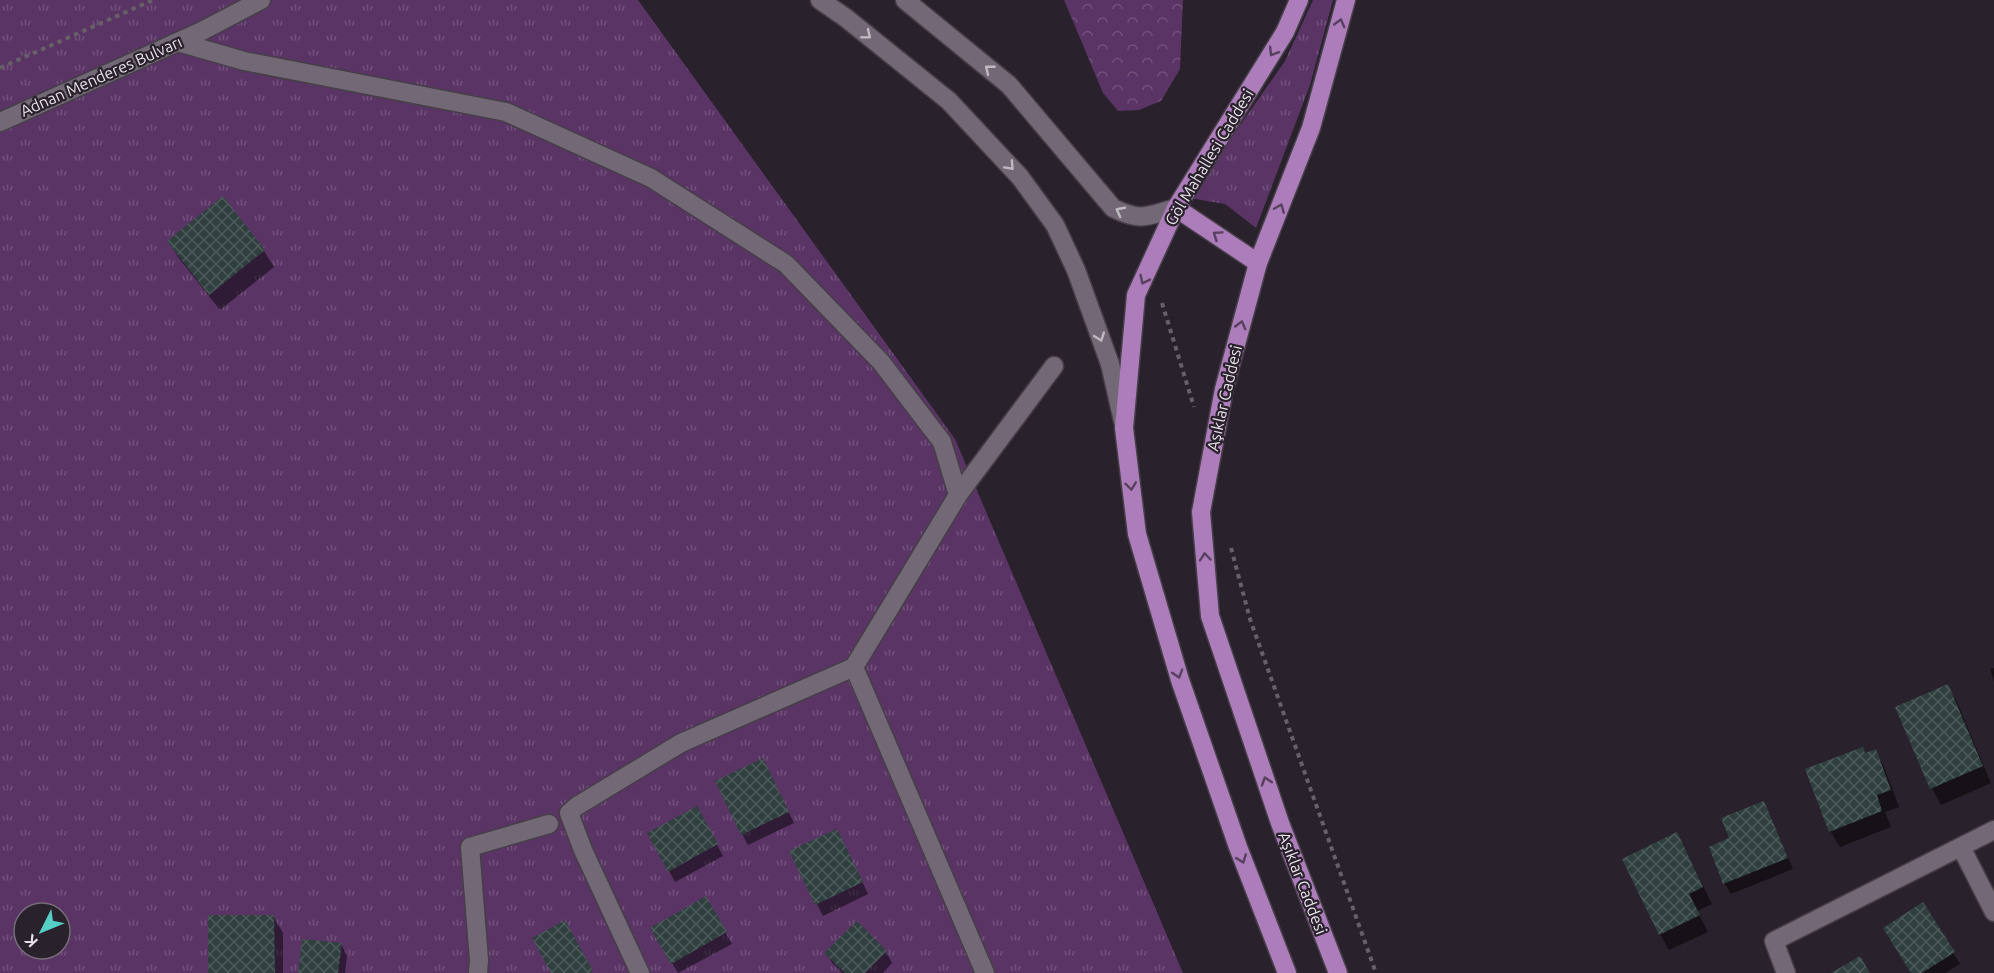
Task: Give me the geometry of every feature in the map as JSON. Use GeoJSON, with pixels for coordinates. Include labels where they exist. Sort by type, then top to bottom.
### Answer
{"type":"FeatureCollection","features":[{"type":"Feature","properties":{"kind":"main road","name":"Göl Mahallesi Caddesi"},"geometry":{"type":"LineString","coordinates":[[1124,428],[1136,295],[1176,208],[1285,32],[1299,0]]}},
{"type":"Feature","properties":{"kind":"main road"},"geometry":{"type":"LineString","coordinates":[[1176,208],[1258,262],[1311,128],[1346,0]]}},
{"type":"Feature","properties":{"kind":"main road","name":"Aşıklar Caddesi"},"geometry":{"type":"LineString","coordinates":[[1258,262],[1224,389],[1201,512],[1210,616],[1280,823],[1338,973]]}},
{"type":"Feature","properties":{"kind":"main road"},"geometry":{"type":"LineString","coordinates":[[1124,428],[1137,534],[1180,680],[1238,847],[1287,973]]}},
{"type":"Feature","properties":{"kind":"street","name":"Adnan Menderes Bulvarı"},"geometry":{"type":"LineString","coordinates":[[202,31],[233,0]]}},
{"type":"Feature","properties":{"kind":"street","name":"Adnan Menderes Bulvarı"},"geometry":{"type":"LineString","coordinates":[[0,122],[202,31],[261,0]]}},
{"type":"Feature","properties":{"kind":"street"},"geometry":{"type":"LineString","coordinates":[[820,0],[846,18],[949,101],[1020,177],[1055,225],[1076,270],[1110,364],[1124,428]]}},
{"type":"Feature","properties":{"kind":"street"},"geometry":{"type":"LineString","coordinates":[[905,0],[1009,85],[1113,208],[1140,218],[1176,208]]}},
{"type":"Feature","properties":{"kind":"street"},"geometry":{"type":"LineString","coordinates":[[178,42],[244,61],[506,112],[651,178],[786,264],[881,362],[942,442],[958,495]]}},
{"type":"Feature","properties":{"kind":"street"},"geometry":{"type":"LineString","coordinates":[[639,973],[569,813],[681,743],[854,667],[958,495],[1054,366]]}},
{"type":"Feature","properties":{"kind":"street"},"geometry":{"type":"LineString","coordinates":[[854,667],[985,973]]}},
{"type":"Feature","properties":{"kind":"street"},"geometry":{"type":"LineString","coordinates":[[478,973],[479,960],[470,847],[549,824]]}},
{"type":"Feature","properties":{"kind":"street"},"geometry":{"type":"LineString","coordinates":[[1786,973],[1774,942],[1994,830]]}},
{"type":"Feature","properties":{"kind":"street"},"geometry":{"type":"LineString","coordinates":[[1961,847],[1994,912]]}},
{"type":"Feature","properties":{"kind":"path"},"geometry":{"type":"LineString","coordinates":[[0,68],[153,0]]}},
{"type":"Feature","properties":{"kind":"green space"},"geometry":{"type":"Polygon","coordinates":[[[0,0],[638,0],[955,439],[1183,973],[0,973],[0,0]]]}},
{"type":"Feature","properties":{"kind":"green space"},"geometry":{"type":"Polygon","coordinates":[[[1064,0],[1183,0],[1180,69],[1161,101],[1139,110],[1118,111],[1103,93],[1064,0]]]}},
{"type":"Feature","properties":{"kind":"green space"},"geometry":{"type":"Polygon","coordinates":[[[1313,0],[1333,0],[1310,85],[1256,228],[1225,204],[1189,198],[1285,61],[1313,0]]]}},
{"type":"Feature","properties":{"kind":"building"},"geometry":{"type":"Polygon","coordinates":[[[223,196],[265,250],[209,295],[167,241],[223,196]]]}},
{"type":"Feature","properties":{"kind":"building"},"geometry":{"type":"Polygon","coordinates":[[[1948,684],[1983,766],[1930,789],[1895,707],[1948,684]]]}},
{"type":"Feature","properties":{"kind":"building"},"geometry":{"type":"Polygon","coordinates":[[[1863,747],[1865,753],[1876,749],[1891,790],[1877,795],[1882,811],[1829,832],[1805,769],[1863,747]]]}},
{"type":"Feature","properties":{"kind":"building"},"geometry":{"type":"Polygon","coordinates":[[[763,758],[789,812],[741,835],[715,781],[763,758]]]}},
{"type":"Feature","properties":{"kind":"building"},"geometry":{"type":"Polygon","coordinates":[[[1764,801],[1788,858],[1723,884],[1709,847],[1729,838],[1721,818],[1764,801]]]}},
{"type":"Feature","properties":{"kind":"building"},"geometry":{"type":"Polygon","coordinates":[[[697,806],[718,844],[668,872],[647,833],[697,806]]]}},
{"type":"Feature","properties":{"kind":"building"},"geometry":{"type":"Polygon","coordinates":[[[837,829],[863,882],[815,905],[789,851],[837,829]]]}},
{"type":"Feature","properties":{"kind":"building"},"geometry":{"type":"Polygon","coordinates":[[[1677,832],[1703,887],[1689,894],[1700,915],[1659,935],[1622,859],[1677,832]]]}},
{"type":"Feature","properties":{"kind":"building"},"geometry":{"type":"Polygon","coordinates":[[[706,896],[727,932],[671,964],[650,928],[706,896]]]}},
{"type":"Feature","properties":{"kind":"building"},"geometry":{"type":"Polygon","coordinates":[[[1923,902],[1955,952],[1922,973],[1911,973],[1883,928],[1923,902]]]}},
{"type":"Feature","properties":{"kind":"building"},"geometry":{"type":"Polygon","coordinates":[[[208,915],[274,915],[275,973],[208,973],[208,915]]]}},
{"type":"Feature","properties":{"kind":"building"},"geometry":{"type":"Polygon","coordinates":[[[565,920],[593,971],[590,973],[551,973],[532,938],[565,920]]]}},
{"type":"Feature","properties":{"kind":"building"},"geometry":{"type":"Polygon","coordinates":[[[857,921],[887,951],[865,973],[845,973],[824,953],[857,921]]]}},
{"type":"Feature","properties":{"kind":"building"},"geometry":{"type":"Polygon","coordinates":[[[302,939],[342,943],[338,973],[298,973],[302,939]]]}},
{"type":"Feature","properties":{"kind":"building"},"geometry":{"type":"Polygon","coordinates":[[[1860,956],[1870,973],[1831,973],[1860,956]]]}}]}
